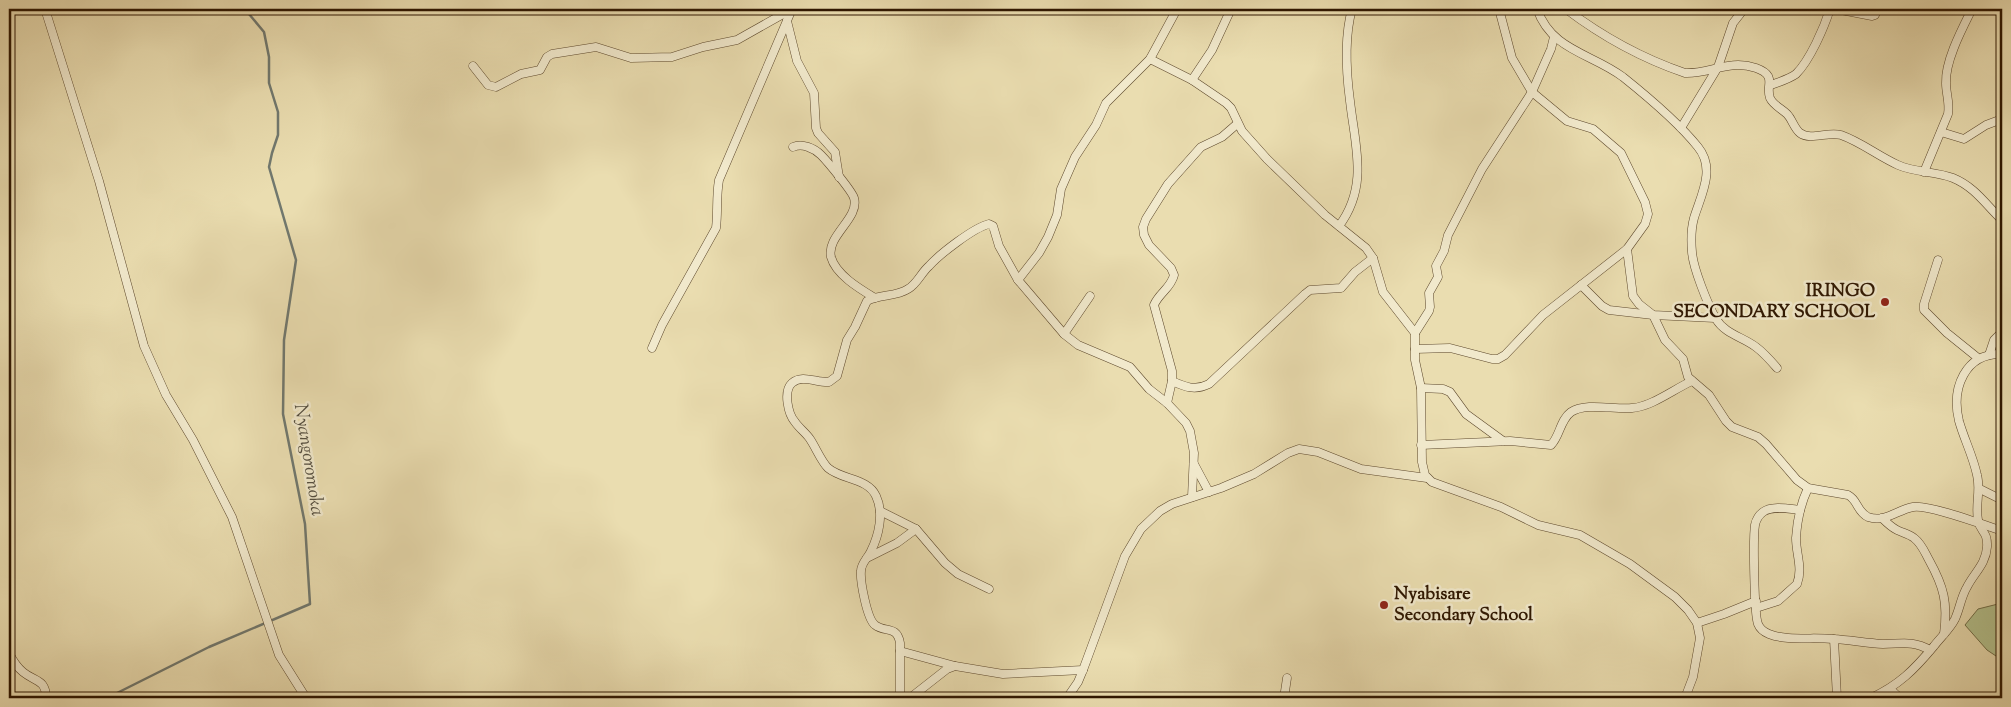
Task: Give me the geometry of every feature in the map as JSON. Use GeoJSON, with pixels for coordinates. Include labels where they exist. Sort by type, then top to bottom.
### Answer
{"type":"FeatureCollection","features":[{"type":"Feature","properties":{"kind":"street"},"geometry":{"type":"LineString","coordinates":[[45,9],[99,181],[144,346],[166,395],[193,440],[232,517],[279,655],[306,698]]}},
{"type":"Feature","properties":{"kind":"street"},"geometry":{"type":"LineString","coordinates":[[652,348],[662,325],[716,228],[718,219],[716,201],[719,180],[792,9]]}},
{"type":"Feature","properties":{"kind":"street"},"geometry":{"type":"LineString","coordinates":[[473,66],[488,85],[496,87],[521,74],[540,70],[547,57],[552,54],[596,47],[636,58],[672,57],[703,47],[737,40],[792,9]]}},
{"type":"Feature","properties":{"kind":"street"},"geometry":{"type":"LineString","coordinates":[[1018,280],[1039,254],[1048,237],[1057,214],[1061,189],[1076,157],[1096,125],[1106,103],[1150,59],[1177,9]]}},
{"type":"Feature","properties":{"kind":"street"},"geometry":{"type":"LineString","coordinates":[[1192,80],[1212,50],[1231,9]]}},
{"type":"Feature","properties":{"kind":"street"},"geometry":{"type":"LineString","coordinates":[[1339,226],[1352,207],[1357,172],[1357,152],[1347,71],[1347,42],[1352,9]]}},
{"type":"Feature","properties":{"kind":"street"},"geometry":{"type":"LineString","coordinates":[[1415,349],[1450,348],[1492,359],[1498,359],[1505,355],[1543,315],[1627,250],[1645,224],[1648,214],[1648,208],[1626,160],[1615,147],[1598,133],[1567,121],[1532,92],[1512,58],[1499,9]]}},
{"type":"Feature","properties":{"kind":"street"},"geometry":{"type":"LineString","coordinates":[[1537,9],[1544,25],[1554,37],[1623,77],[1681,128],[1699,148],[1705,158],[1707,178],[1694,220],[1692,254],[1697,273],[1715,318],[1720,325],[1756,347],[1777,368]]}},
{"type":"Feature","properties":{"kind":"street"},"geometry":{"type":"LineString","coordinates":[[1566,9],[1576,12],[1607,38],[1630,51],[1685,73],[1694,74],[1718,67],[1736,65],[1758,69],[1769,77],[1771,85],[1769,97],[1772,102],[1788,116],[1798,132],[1803,135],[1813,136],[1838,134],[1911,170],[1952,178],[1975,190],[2002,220]]}},
{"type":"Feature","properties":{"kind":"street"},"geometry":{"type":"LineString","coordinates":[[1681,128],[1718,67],[1733,23],[1744,9]]}},
{"type":"Feature","properties":{"kind":"street"},"geometry":{"type":"LineString","coordinates":[[1771,85],[1794,75],[1799,70],[1815,45],[1830,9]]}},
{"type":"Feature","properties":{"kind":"street"},"geometry":{"type":"LineString","coordinates":[[1836,9],[1872,16],[1875,15],[1878,9]]}},
{"type":"Feature","properties":{"kind":"street"},"geometry":{"type":"LineString","coordinates":[[1924,172],[1948,114],[1950,105],[1946,83],[1947,72],[1962,29],[1972,9]]}},
{"type":"Feature","properties":{"kind":"street"},"geometry":{"type":"LineString","coordinates":[[787,21],[797,61],[814,93],[816,128],[818,133],[835,152],[839,177]]}},
{"type":"Feature","properties":{"kind":"street"},"geometry":{"type":"LineString","coordinates":[[1427,478],[1424,471],[1421,445],[1421,388],[1416,370],[1415,333],[1430,307],[1428,293],[1438,277],[1436,266],[1444,252],[1448,235],[1482,169],[1532,92],[1554,37]]}},
{"type":"Feature","properties":{"kind":"street"},"geometry":{"type":"LineString","coordinates":[[1150,59],[1192,80],[1231,108],[1237,124],[1250,142],[1339,226],[1366,248],[1373,258],[1383,292],[1415,333]]}},
{"type":"Feature","properties":{"kind":"street"},"geometry":{"type":"LineString","coordinates":[[1940,132],[1964,139],[1986,125],[2002,119]]}},
{"type":"Feature","properties":{"kind":"street"},"geometry":{"type":"LineString","coordinates":[[1167,403],[1172,381],[1170,363],[1154,308],[1157,300],[1172,282],[1174,272],[1149,245],[1144,235],[1143,227],[1150,211],[1168,184],[1196,152],[1201,147],[1222,137],[1237,124]]}},
{"type":"Feature","properties":{"kind":"street"},"geometry":{"type":"LineString","coordinates":[[793,148],[798,145],[818,152],[853,196],[854,201],[847,221],[832,245],[831,258],[847,278],[875,298]]}},
{"type":"Feature","properties":{"kind":"street"},"geometry":{"type":"LineString","coordinates":[[900,698],[900,650],[897,635],[893,631],[876,626],[868,615],[860,569],[871,552],[878,530],[880,511],[877,498],[871,488],[832,470],[826,465],[810,439],[792,418],[787,393],[791,384],[799,380],[829,382],[837,376],[849,335],[856,327],[865,303],[870,299],[892,295],[910,288],[929,266],[951,248],[981,227],[989,224],[995,228],[1000,246],[1018,280],[1064,334],[1078,345],[1130,367],[1149,389],[1167,403],[1188,427],[1194,464],[1192,497]]}},
{"type":"Feature","properties":{"kind":"street"},"geometry":{"type":"LineString","coordinates":[[1627,250],[1633,296],[1652,315],[1665,340],[1683,360],[1688,377],[1709,395],[1732,427],[1758,437],[1797,480],[1808,488],[1848,495],[1852,497],[1862,513],[1873,518],[1882,518],[1914,506],[1947,513],[2002,531]]}},
{"type":"Feature","properties":{"kind":"street"},"geometry":{"type":"LineString","coordinates":[[1172,381],[1189,388],[1201,388],[1209,384],[1310,290],[1341,288],[1355,272],[1373,258]]}},
{"type":"Feature","properties":{"kind":"street"},"geometry":{"type":"LineString","coordinates":[[1938,260],[1924,304],[1924,310],[1947,333],[1978,358]]}},
{"type":"Feature","properties":{"kind":"street"},"geometry":{"type":"LineString","coordinates":[[1581,285],[1602,306],[1609,310],[1652,315],[1715,318]]}},
{"type":"Feature","properties":{"kind":"street"},"geometry":{"type":"LineString","coordinates":[[1064,334],[1090,296]]}},
{"type":"Feature","properties":{"kind":"street"},"geometry":{"type":"LineString","coordinates":[[1989,355],[1994,340],[2002,332]]}},
{"type":"Feature","properties":{"kind":"street"},"geometry":{"type":"LineString","coordinates":[[1871,698],[1890,689],[1909,674],[1944,634],[1954,619],[1967,586],[1983,564],[1988,536],[1979,524],[1977,511],[1980,489],[1973,460],[1959,420],[1956,399],[1961,381],[1968,367],[1978,358],[2002,354]]}},
{"type":"Feature","properties":{"kind":"street"},"geometry":{"type":"LineString","coordinates":[[1421,445],[1526,441],[1551,445],[1566,418],[1573,411],[1605,407],[1643,407],[1692,381]]}},
{"type":"Feature","properties":{"kind":"street"},"geometry":{"type":"LineString","coordinates":[[1421,388],[1443,389],[1450,392],[1466,414],[1503,441]]}},
{"type":"Feature","properties":{"kind":"street"},"geometry":{"type":"LineString","coordinates":[[1067,698],[1078,682],[1083,670],[1132,542],[1148,520],[1172,504],[1254,474],[1288,453],[1299,449],[1318,452],[1361,469],[1427,478],[1516,513],[1538,525],[1580,535],[1655,581],[1688,610],[1697,622],[1700,638],[1698,655],[1693,677],[1685,698]]}},
{"type":"Feature","properties":{"kind":"street"},"geometry":{"type":"LineString","coordinates":[[1194,464],[1209,492]]}},
{"type":"Feature","properties":{"kind":"street"},"geometry":{"type":"LineString","coordinates":[[1697,622],[1756,604],[1778,601],[1797,584],[1800,562],[1796,538],[1800,510],[1808,488]]}},
{"type":"Feature","properties":{"kind":"street"},"geometry":{"type":"LineString","coordinates":[[1980,489],[2002,500]]}},
{"type":"Feature","properties":{"kind":"street"},"geometry":{"type":"LineString","coordinates":[[1800,510],[1773,509],[1764,511],[1758,516],[1755,524],[1754,542],[1758,626],[1769,634],[1781,637],[1834,639],[1882,644],[1911,642],[1930,650]]}},
{"type":"Feature","properties":{"kind":"street"},"geometry":{"type":"LineString","coordinates":[[880,511],[916,529],[945,563],[963,576],[989,589]]}},
{"type":"Feature","properties":{"kind":"street"},"geometry":{"type":"LineString","coordinates":[[1882,518],[1892,527],[1914,538],[1930,561],[1944,591],[1947,616],[1944,634]]}},
{"type":"Feature","properties":{"kind":"street"},"geometry":{"type":"LineString","coordinates":[[867,558],[896,543],[916,529]]}},
{"type":"Feature","properties":{"kind":"street"},"geometry":{"type":"LineString","coordinates":[[1834,639],[1837,698]]}},
{"type":"Feature","properties":{"kind":"street"},"geometry":{"type":"LineString","coordinates":[[900,650],[954,666],[1003,674],[1083,670]]}},
{"type":"Feature","properties":{"kind":"street"},"geometry":{"type":"LineString","coordinates":[[9,652],[23,672],[38,680],[46,690],[46,698]]}},
{"type":"Feature","properties":{"kind":"street"},"geometry":{"type":"LineString","coordinates":[[910,698],[947,669],[954,666]]}},
{"type":"Feature","properties":{"kind":"street"},"geometry":{"type":"LineString","coordinates":[[1284,698],[1287,678]]}},
{"type":"Feature","properties":{"kind":"street"},"geometry":{"type":"LineString","coordinates":[[1890,689],[1900,698]]}},
{"type":"Feature","properties":{"kind":"green space"},"geometry":{"type":"Polygon","coordinates":[[[2002,603],[2002,660],[1987,650],[1965,625],[1978,609],[2002,603]]]}},
{"type":"Feature","properties":{"kind":"waterway","name":"Nyangoromoka"},"geometry":{"type":"LineString","coordinates":[[111,696],[209,647],[310,604],[305,524],[283,414],[284,340],[296,260],[269,167],[278,135],[278,112],[269,83],[269,57],[264,32],[249,14],[230,9]]}},
{"type":"Feature","properties":{"kind":"place","name":"IRINGO SECONDARY SCHOOL"},"geometry":{"type":"Point","coordinates":[1885,302]}},
{"type":"Feature","properties":{"kind":"place","name":"Nyabisare Secondary School"},"geometry":{"type":"Point","coordinates":[1384,605]}}]}
